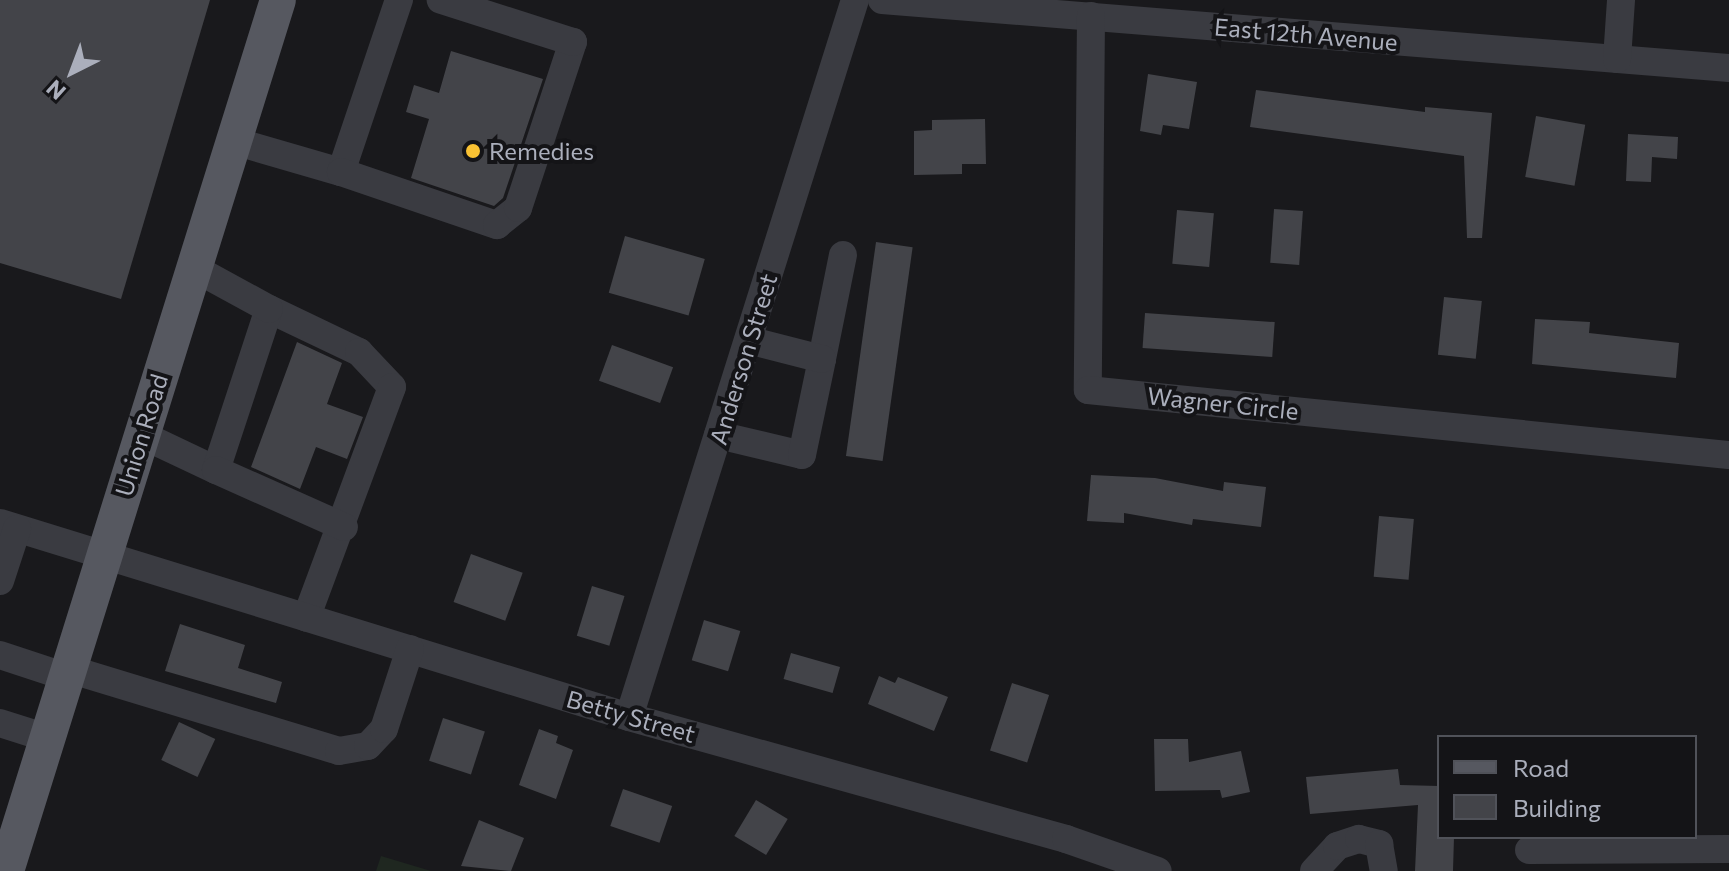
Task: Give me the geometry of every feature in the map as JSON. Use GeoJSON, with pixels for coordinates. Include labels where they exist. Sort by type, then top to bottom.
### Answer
{"type":"FeatureCollection","features":[{"type":"Feature","properties":{"kind":"main road","name":"Union Road"},"geometry":{"type":"LineString","coordinates":[[6,871],[11,817],[47,738],[278,0]]}},
{"type":"Feature","properties":{"kind":"street"},"geometry":{"type":"LineString","coordinates":[[341,172],[399,0]]}},
{"type":"Feature","properties":{"kind":"street"},"geometry":{"type":"LineString","coordinates":[[234,141],[341,172],[497,225],[518,208],[573,42],[441,0]]}},
{"type":"Feature","properties":{"kind":"street","name":"Anderson Street"},"geometry":{"type":"LineString","coordinates":[[629,717],[855,0]]}},
{"type":"Feature","properties":{"kind":"street","name":"East 12th Avenue"},"geometry":{"type":"LineString","coordinates":[[882,0],[1729,68]]}},
{"type":"Feature","properties":{"kind":"street"},"geometry":{"type":"LineString","coordinates":[[1617,59],[1621,0]]}},
{"type":"Feature","properties":{"kind":"street","name":"Wagner Circle"},"geometry":{"type":"LineString","coordinates":[[1091,16],[1088,390],[1729,455]]}},
{"type":"Feature","properties":{"kind":"street"},"geometry":{"type":"LineString","coordinates":[[718,435],[802,455],[843,255]]}},
{"type":"Feature","properties":{"kind":"street"},"geometry":{"type":"LineString","coordinates":[[194,268],[269,309],[359,352],[392,387],[344,527],[306,618]]}},
{"type":"Feature","properties":{"kind":"street"},"geometry":{"type":"LineString","coordinates":[[216,470],[269,309]]}},
{"type":"Feature","properties":{"kind":"street"},"geometry":{"type":"LineString","coordinates":[[748,340],[822,359]]}},
{"type":"Feature","properties":{"kind":"street"},"geometry":{"type":"LineString","coordinates":[[142,435],[344,527]]}},
{"type":"Feature","properties":{"kind":"street"},"geometry":{"type":"LineString","coordinates":[[0,581],[9,526]]}},
{"type":"Feature","properties":{"kind":"street","name":"Betty Street"},"geometry":{"type":"LineString","coordinates":[[9,526],[629,717],[1066,839],[1158,871]]}},
{"type":"Feature","properties":{"kind":"street"},"geometry":{"type":"LineString","coordinates":[[0,655],[339,751],[368,746],[384,729],[410,649]]}},
{"type":"Feature","properties":{"kind":"street"},"geometry":{"type":"LineString","coordinates":[[0,723],[47,738]]}},
{"type":"Feature","properties":{"kind":"street"},"geometry":{"type":"LineString","coordinates":[[1314,871],[1337,846],[1359,839],[1379,844],[1384,871]]}},
{"type":"Feature","properties":{"kind":"street"},"geometry":{"type":"LineString","coordinates":[[1529,850],[1729,849]]}},
{"type":"Feature","properties":{"kind":"shaded area"},"geometry":{"type":"Polygon","coordinates":[[[381,856],[431,871],[376,871],[381,856]]]}},
{"type":"Feature","properties":{"kind":"building"},"geometry":{"type":"Polygon","coordinates":[[[0,0],[210,0],[121,299],[0,263],[0,0]]]}},
{"type":"Feature","properties":{"kind":"building","name":"Remedies"},"geometry":{"type":"Polygon","coordinates":[[[451,51],[543,79],[503,198],[494,206],[411,178],[429,119],[406,112],[414,85],[439,93],[451,51]]]}},
{"type":"Feature","properties":{"kind":"building"},"geometry":{"type":"Polygon","coordinates":[[[1148,74],[1197,82],[1189,129],[1163,125],[1161,135],[1140,131],[1148,74]]]}},
{"type":"Feature","properties":{"kind":"building"},"geometry":{"type":"Polygon","coordinates":[[[1256,90],[1425,112],[1425,107],[1492,113],[1482,238],[1467,238],[1464,156],[1250,127],[1256,90]]]}},
{"type":"Feature","properties":{"kind":"building"},"geometry":{"type":"Polygon","coordinates":[[[1536,116],[1585,125],[1574,186],[1525,177],[1536,116]]]}},
{"type":"Feature","properties":{"kind":"building"},"geometry":{"type":"Polygon","coordinates":[[[985,119],[986,164],[962,164],[962,174],[914,175],[914,131],[932,130],[932,120],[985,119]]]}},
{"type":"Feature","properties":{"kind":"building"},"geometry":{"type":"Polygon","coordinates":[[[1628,134],[1678,137],[1677,159],[1652,157],[1651,182],[1626,181],[1628,134]]]}},
{"type":"Feature","properties":{"kind":"building"},"geometry":{"type":"Polygon","coordinates":[[[1274,209],[1303,211],[1299,265],[1270,263],[1274,209]]]}},
{"type":"Feature","properties":{"kind":"building"},"geometry":{"type":"Polygon","coordinates":[[[1177,210],[1214,213],[1209,267],[1172,264],[1177,210]]]}},
{"type":"Feature","properties":{"kind":"building"},"geometry":{"type":"Polygon","coordinates":[[[625,236],[705,259],[689,316],[609,293],[625,236]]]}},
{"type":"Feature","properties":{"kind":"building"},"geometry":{"type":"Polygon","coordinates":[[[876,242],[913,247],[883,461],[846,456],[876,242]]]}},
{"type":"Feature","properties":{"kind":"building"},"geometry":{"type":"Polygon","coordinates":[[[1444,297],[1482,301],[1476,359],[1438,355],[1444,297]]]}},
{"type":"Feature","properties":{"kind":"building"},"geometry":{"type":"Polygon","coordinates":[[[1145,313],[1275,322],[1272,357],[1143,348],[1145,313]]]}},
{"type":"Feature","properties":{"kind":"building"},"geometry":{"type":"Polygon","coordinates":[[[1535,319],[1590,322],[1589,333],[1679,343],[1676,378],[1532,364],[1535,319]]]}},
{"type":"Feature","properties":{"kind":"building"},"geometry":{"type":"Polygon","coordinates":[[[297,342],[342,363],[327,404],[363,417],[347,459],[316,447],[300,489],[251,467],[297,342]]]}},
{"type":"Feature","properties":{"kind":"building"},"geometry":{"type":"Polygon","coordinates":[[[612,345],[673,367],[660,403],[599,381],[612,345]]]}},
{"type":"Feature","properties":{"kind":"building"},"geometry":{"type":"Polygon","coordinates":[[[1091,475],[1155,478],[1223,491],[1224,482],[1266,487],[1261,527],[1193,519],[1192,525],[1124,513],[1124,523],[1087,521],[1091,475]]]}},
{"type":"Feature","properties":{"kind":"building"},"geometry":{"type":"Polygon","coordinates":[[[1379,516],[1414,519],[1409,580],[1374,577],[1379,516]]]}},
{"type":"Feature","properties":{"kind":"building"},"geometry":{"type":"Polygon","coordinates":[[[471,554],[523,573],[505,621],[454,602],[471,554]]]}},
{"type":"Feature","properties":{"kind":"building"},"geometry":{"type":"Polygon","coordinates":[[[592,586],[625,596],[609,646],[577,636],[592,586]]]}},
{"type":"Feature","properties":{"kind":"building"},"geometry":{"type":"Polygon","coordinates":[[[704,620],[740,631],[728,671],[692,660],[704,620]]]}},
{"type":"Feature","properties":{"kind":"building"},"geometry":{"type":"Polygon","coordinates":[[[180,624],[245,645],[238,668],[282,682],[276,703],[165,671],[180,624]]]}},
{"type":"Feature","properties":{"kind":"building"},"geometry":{"type":"Polygon","coordinates":[[[791,653],[840,667],[833,693],[784,679],[791,653]]]}},
{"type":"Feature","properties":{"kind":"building"},"geometry":{"type":"Polygon","coordinates":[[[879,676],[895,683],[898,677],[948,697],[934,731],[868,704],[879,676]]]}},
{"type":"Feature","properties":{"kind":"building"},"geometry":{"type":"Polygon","coordinates":[[[1012,683],[1049,695],[1027,763],[990,751],[1012,683]]]}},
{"type":"Feature","properties":{"kind":"building"},"geometry":{"type":"Polygon","coordinates":[[[443,718],[485,732],[471,774],[429,761],[443,718]]]}},
{"type":"Feature","properties":{"kind":"building"},"geometry":{"type":"Polygon","coordinates":[[[179,722],[215,739],[198,777],[161,760],[179,722]]]}},
{"type":"Feature","properties":{"kind":"building"},"geometry":{"type":"Polygon","coordinates":[[[539,729],[558,736],[556,743],[573,750],[556,799],[519,785],[539,729]]]}},
{"type":"Feature","properties":{"kind":"building"},"geometry":{"type":"Polygon","coordinates":[[[1154,739],[1188,739],[1189,762],[1241,751],[1250,792],[1222,798],[1220,790],[1155,791],[1154,739]]]}},
{"type":"Feature","properties":{"kind":"building"},"geometry":{"type":"Polygon","coordinates":[[[1398,769],[1400,785],[1437,786],[1437,839],[1454,839],[1453,871],[1415,871],[1418,805],[1310,814],[1306,777],[1398,769]]]}},
{"type":"Feature","properties":{"kind":"building"},"geometry":{"type":"Polygon","coordinates":[[[623,789],[672,806],[659,843],[610,826],[623,789]]]}},
{"type":"Feature","properties":{"kind":"building"},"geometry":{"type":"Polygon","coordinates":[[[756,800],[788,819],[766,855],[734,836],[756,800]]]}},
{"type":"Feature","properties":{"kind":"building"},"geometry":{"type":"Polygon","coordinates":[[[479,820],[524,838],[511,871],[461,866],[479,820]]]}},
{"type":"Feature","properties":{"kind":"place","name":"Remedies"},"geometry":{"type":"Point","coordinates":[473,151]}}]}
